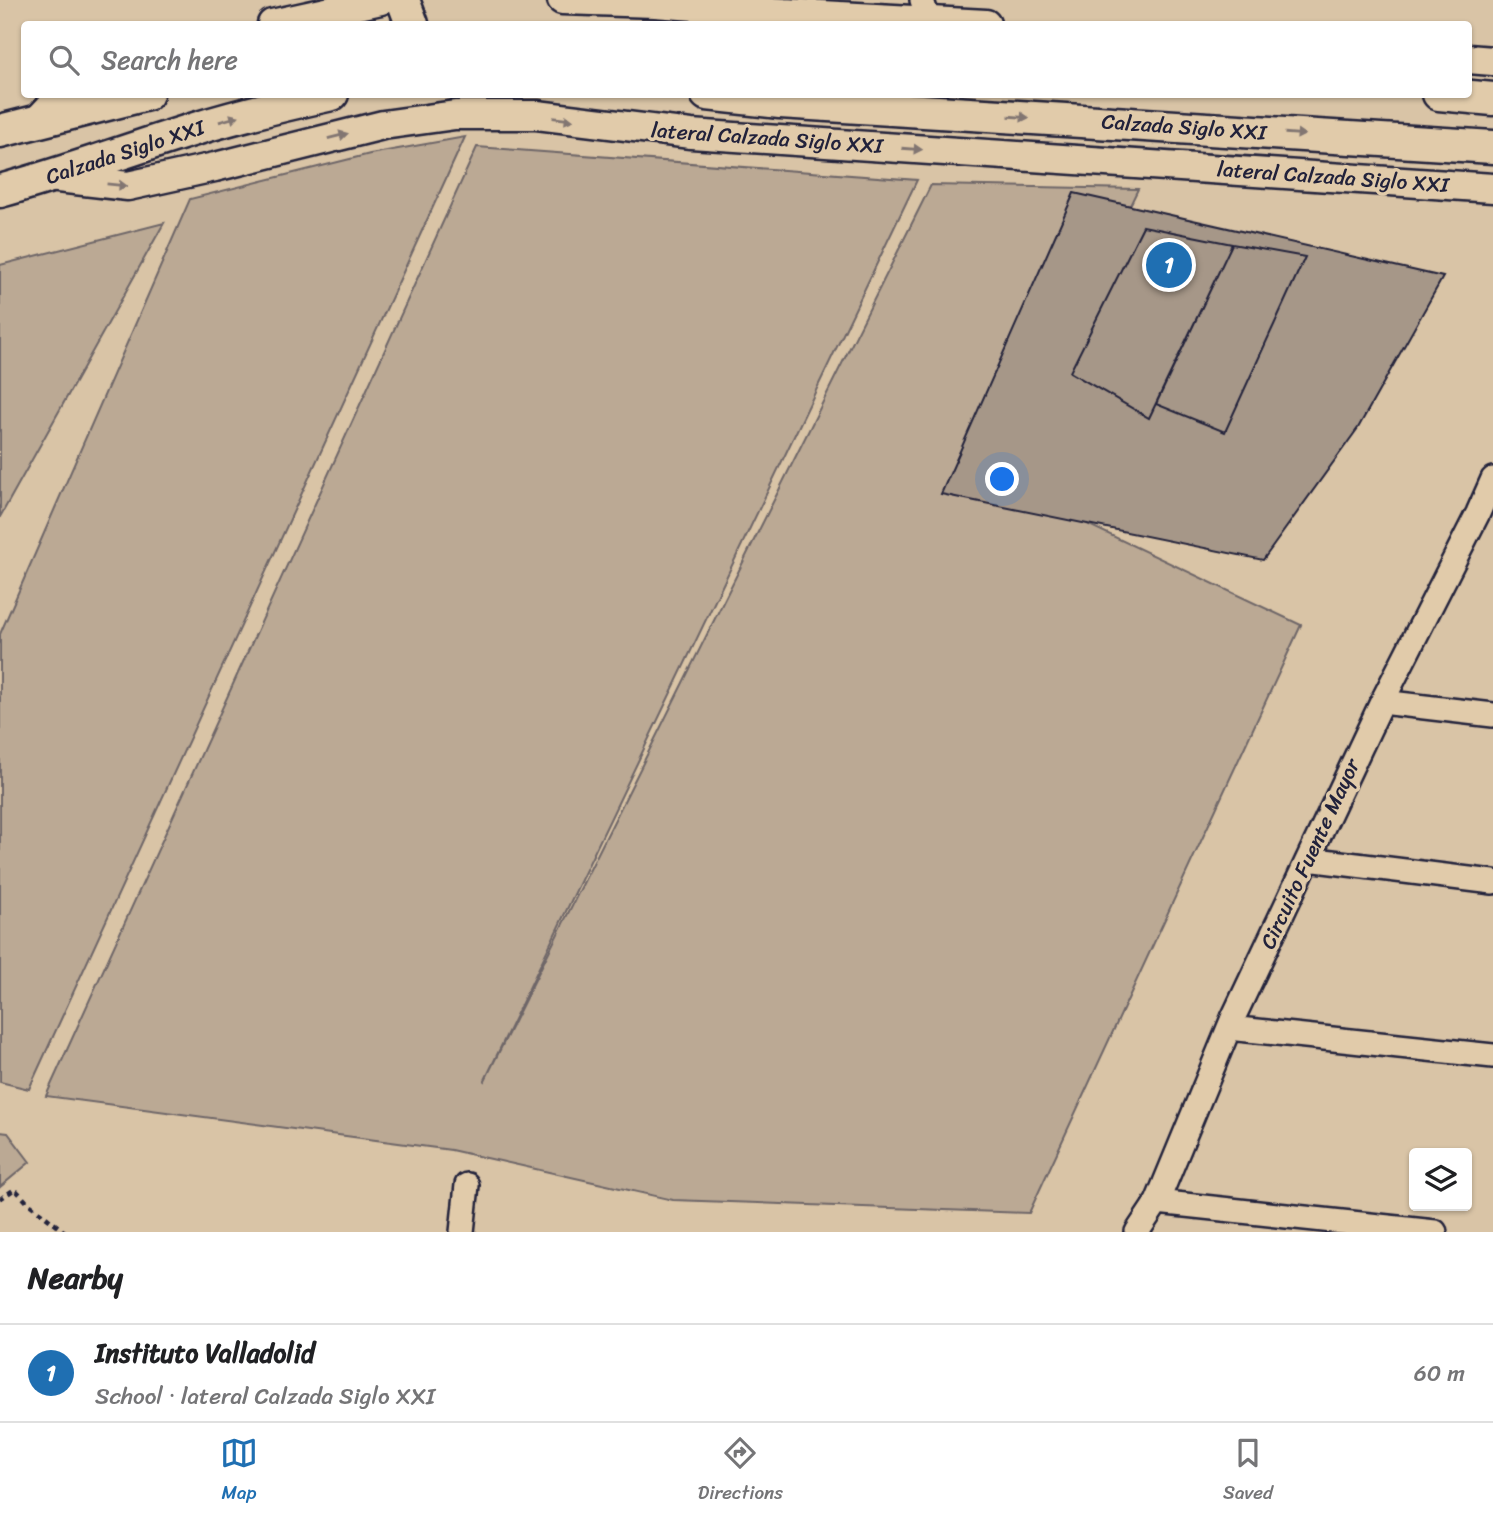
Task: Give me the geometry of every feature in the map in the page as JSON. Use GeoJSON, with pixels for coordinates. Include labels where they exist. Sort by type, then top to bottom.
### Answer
{"type":"FeatureCollection","features":[{"type":"Feature","properties":{"kind":"main road"},"geometry":{"type":"LineString","coordinates":[[403,0],[411,21]]}},
{"type":"Feature","properties":{"kind":"main road"},"geometry":{"type":"LineString","coordinates":[[1472,97],[1493,99]]}},
{"type":"Feature","properties":{"kind":"main road"},"geometry":{"type":"LineString","coordinates":[[0,131],[131,98]]}},
{"type":"Feature","properties":{"kind":"main road","name":"Calzada Siglo XXI"},"geometry":{"type":"LineString","coordinates":[[0,191],[197,128],[313,98]]}},
{"type":"Feature","properties":{"kind":"main road","name":"Calzada Siglo XXI"},"geometry":{"type":"LineString","coordinates":[[744,98],[1493,147]]}},
{"type":"Feature","properties":{"kind":"street"},"geometry":{"type":"LineString","coordinates":[[286,21],[382,0]]}},
{"type":"Feature","properties":{"kind":"street"},"geometry":{"type":"LineString","coordinates":[[562,0],[655,3],[784,19],[925,10],[973,21]]}},
{"type":"Feature","properties":{"kind":"street"},"geometry":{"type":"LineString","coordinates":[[1472,59],[1493,61]]}},
{"type":"Feature","properties":{"kind":"street"},"geometry":{"type":"LineString","coordinates":[[36,122],[58,98]]}},
{"type":"Feature","properties":{"kind":"street"},"geometry":{"type":"LineString","coordinates":[[777,140],[780,102]]}},
{"type":"Feature","properties":{"kind":"street","name":"lateral Calzada Siglo XXI"},"geometry":{"type":"LineString","coordinates":[[49,177],[128,186],[383,125],[454,115],[537,116],[691,134],[1493,188]]}},
{"type":"Feature","properties":{"kind":"street"},"geometry":{"type":"LineString","coordinates":[[1373,180],[1376,139]]}},
{"type":"Feature","properties":{"kind":"street","name":"Circuito Fuente Mayor"},"geometry":{"type":"LineString","coordinates":[[1137,1232],[1157,1202],[1229,1028],[1382,702],[1485,514],[1493,479]]}},
{"type":"Feature","properties":{"kind":"street"},"geometry":{"type":"LineString","coordinates":[[1382,702],[1493,716]]}},
{"type":"Feature","properties":{"kind":"street"},"geometry":{"type":"LineString","coordinates":[[1308,859],[1493,882]]}},
{"type":"Feature","properties":{"kind":"street"},"geometry":{"type":"LineString","coordinates":[[1229,1028],[1493,1056]]}},
{"type":"Feature","properties":{"kind":"street"},"geometry":{"type":"LineString","coordinates":[[462,1232],[467,1185]]}},
{"type":"Feature","properties":{"kind":"street"},"geometry":{"type":"LineString","coordinates":[[1157,1202],[1435,1232]]}},
{"type":"Feature","properties":{"kind":"path"},"geometry":{"type":"LineString","coordinates":[[2,1196],[15,1189],[65,1232]]}},
{"type":"Feature","properties":{"kind":"shaded area"},"geometry":{"type":"Polygon","coordinates":[[[465,137],[29,1089],[0,1082],[0,634],[190,199],[370,154],[465,137]]]}},
{"type":"Feature","properties":{"kind":"shaded area"},"geometry":{"type":"Polygon","coordinates":[[[477,147],[917,180],[484,1082],[931,185],[1138,189],[996,481],[1301,625],[1029,1213],[673,1200],[451,1150],[46,1096],[477,147]]]}},
{"type":"Feature","properties":{"kind":"shaded area"},"geometry":{"type":"Polygon","coordinates":[[[164,223],[0,517],[0,265],[164,223]]]}},
{"type":"Feature","properties":{"kind":"shaded area"},"geometry":{"type":"Polygon","coordinates":[[[0,1132],[8,1133],[30,1162],[0,1187],[0,1132]]]}},
{"type":"Feature","properties":{"kind":"building"},"geometry":{"type":"Polygon","coordinates":[[[1074,193],[1443,277],[1358,428],[1263,560],[941,494],[1074,193]]]}},
{"type":"Feature","properties":{"kind":"building"},"geometry":{"type":"Polygon","coordinates":[[[1143,226],[1232,244],[1149,418],[1070,372],[1143,226]]]}},
{"type":"Feature","properties":{"kind":"building"},"geometry":{"type":"Polygon","coordinates":[[[1232,244],[1305,257],[1225,432],[1156,404],[1232,244]]]}},
{"type":"Feature","properties":{"kind":"place","name":"Instituto Valladolid"},"geometry":{"type":"Point","coordinates":[1169,265]}}]}
